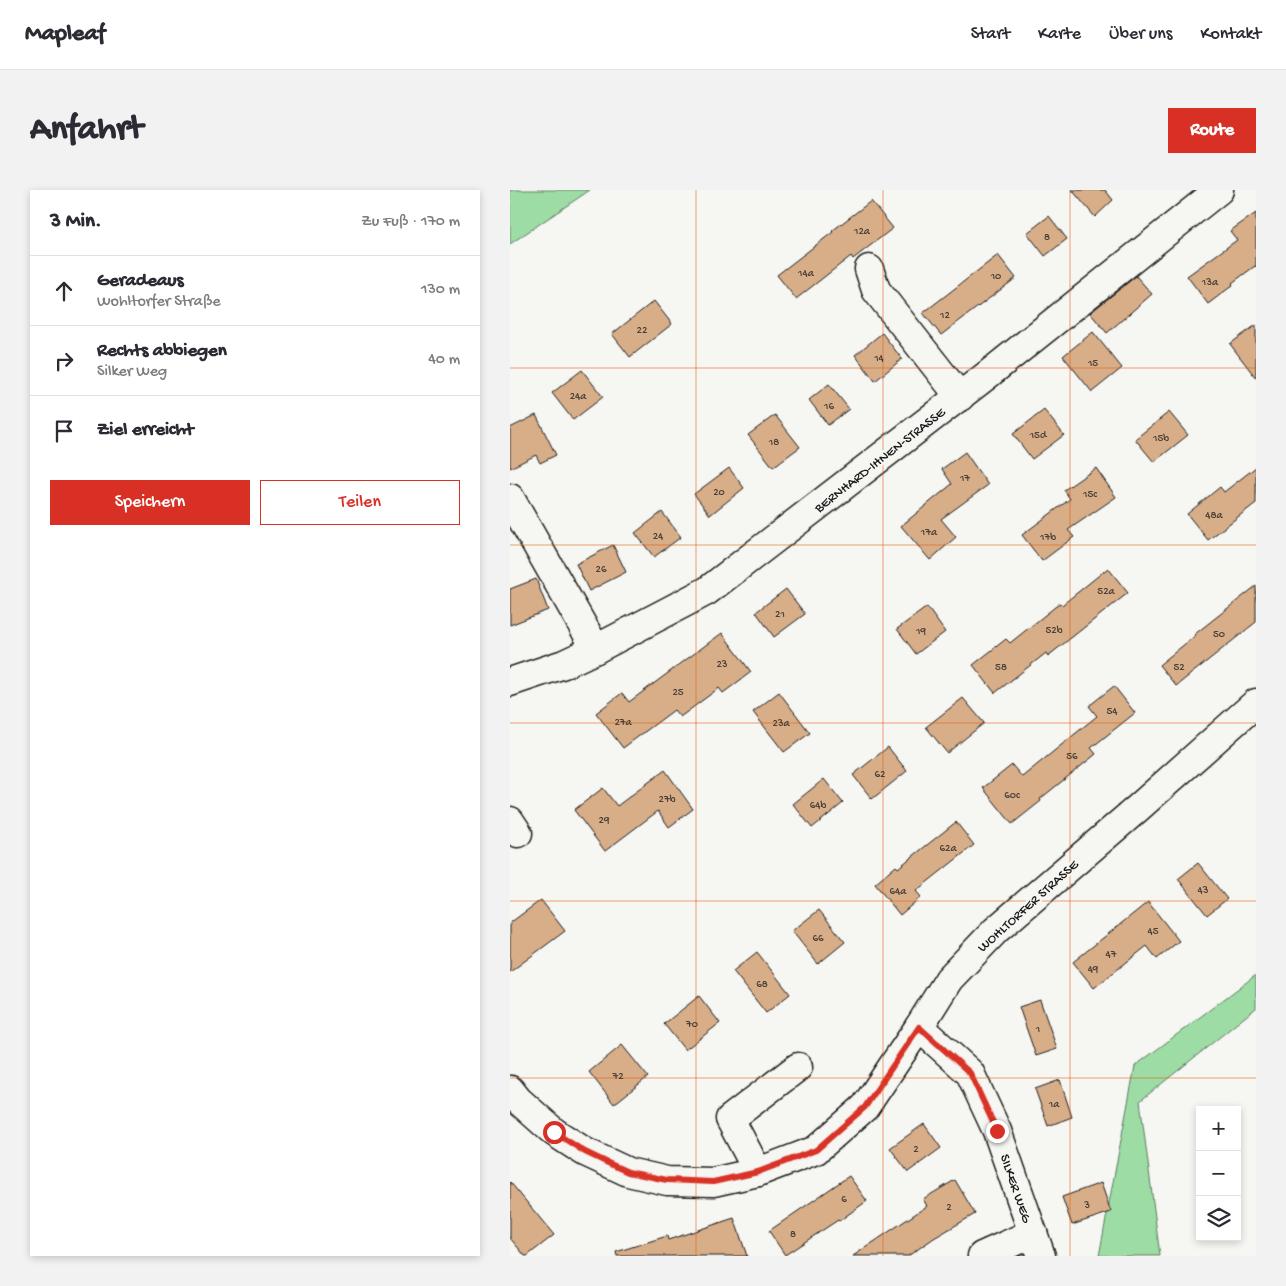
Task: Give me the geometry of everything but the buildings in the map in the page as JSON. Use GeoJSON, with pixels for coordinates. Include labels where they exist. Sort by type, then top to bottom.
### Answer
{"type":"FeatureCollection","features":[{"type":"Feature","properties":{"kind":"street","name":"BERNHARD-IHNEN-STRASSE"},"geometry":{"type":"LineString","coordinates":[[510,682],[564,664],[707,591],[960,397],[1218,190]]}},
{"type":"Feature","properties":{"kind":"street"},"geometry":{"type":"LineString","coordinates":[[869,269],[876,290],[960,397]]}},
{"type":"Feature","properties":{"kind":"street"},"geometry":{"type":"LineString","coordinates":[[510,498],[596,648]]}},
{"type":"Feature","properties":{"kind":"street","name":"WOHLTORFER STRASSE"},"geometry":{"type":"LineString","coordinates":[[510,1090],[518,1100],[554,1132],[585,1152],[628,1172],[667,1180],[713,1182],[758,1172],[816,1150],[865,1107],[949,979],[996,930],[1256,703]]}},
{"type":"Feature","properties":{"kind":"street","name":"SILKER WEG"},"geometry":{"type":"LineString","coordinates":[[919,1027],[970,1073],[997,1131],[1037,1245]]}},
{"type":"Feature","properties":{"kind":"street"},"geometry":{"type":"LineString","coordinates":[[758,1172],[730,1120],[798,1067]]}},
{"type":"Feature","properties":{"kind":"street"},"geometry":{"type":"LineString","coordinates":[[982,1256],[1037,1245]]}},
{"type":"Feature","properties":{"kind":"green space"},"geometry":{"type":"Polygon","coordinates":[[[510,190],[590,190],[510,244],[510,190]]]}},
{"type":"Feature","properties":{"kind":"green space"},"geometry":{"type":"Polygon","coordinates":[[[1256,975],[1256,1008],[1140,1101],[1160,1256],[1099,1256],[1135,1066],[1256,975]]]}},
{"type":"Feature","properties":{"kind":"route"},"geometry":{"type":"LineString","coordinates":[[554,1132],[585,1152],[628,1172],[667,1180],[713,1182],[758,1172],[816,1150],[865,1107],[919,1027],[970,1073],[997,1131]]}}]}
